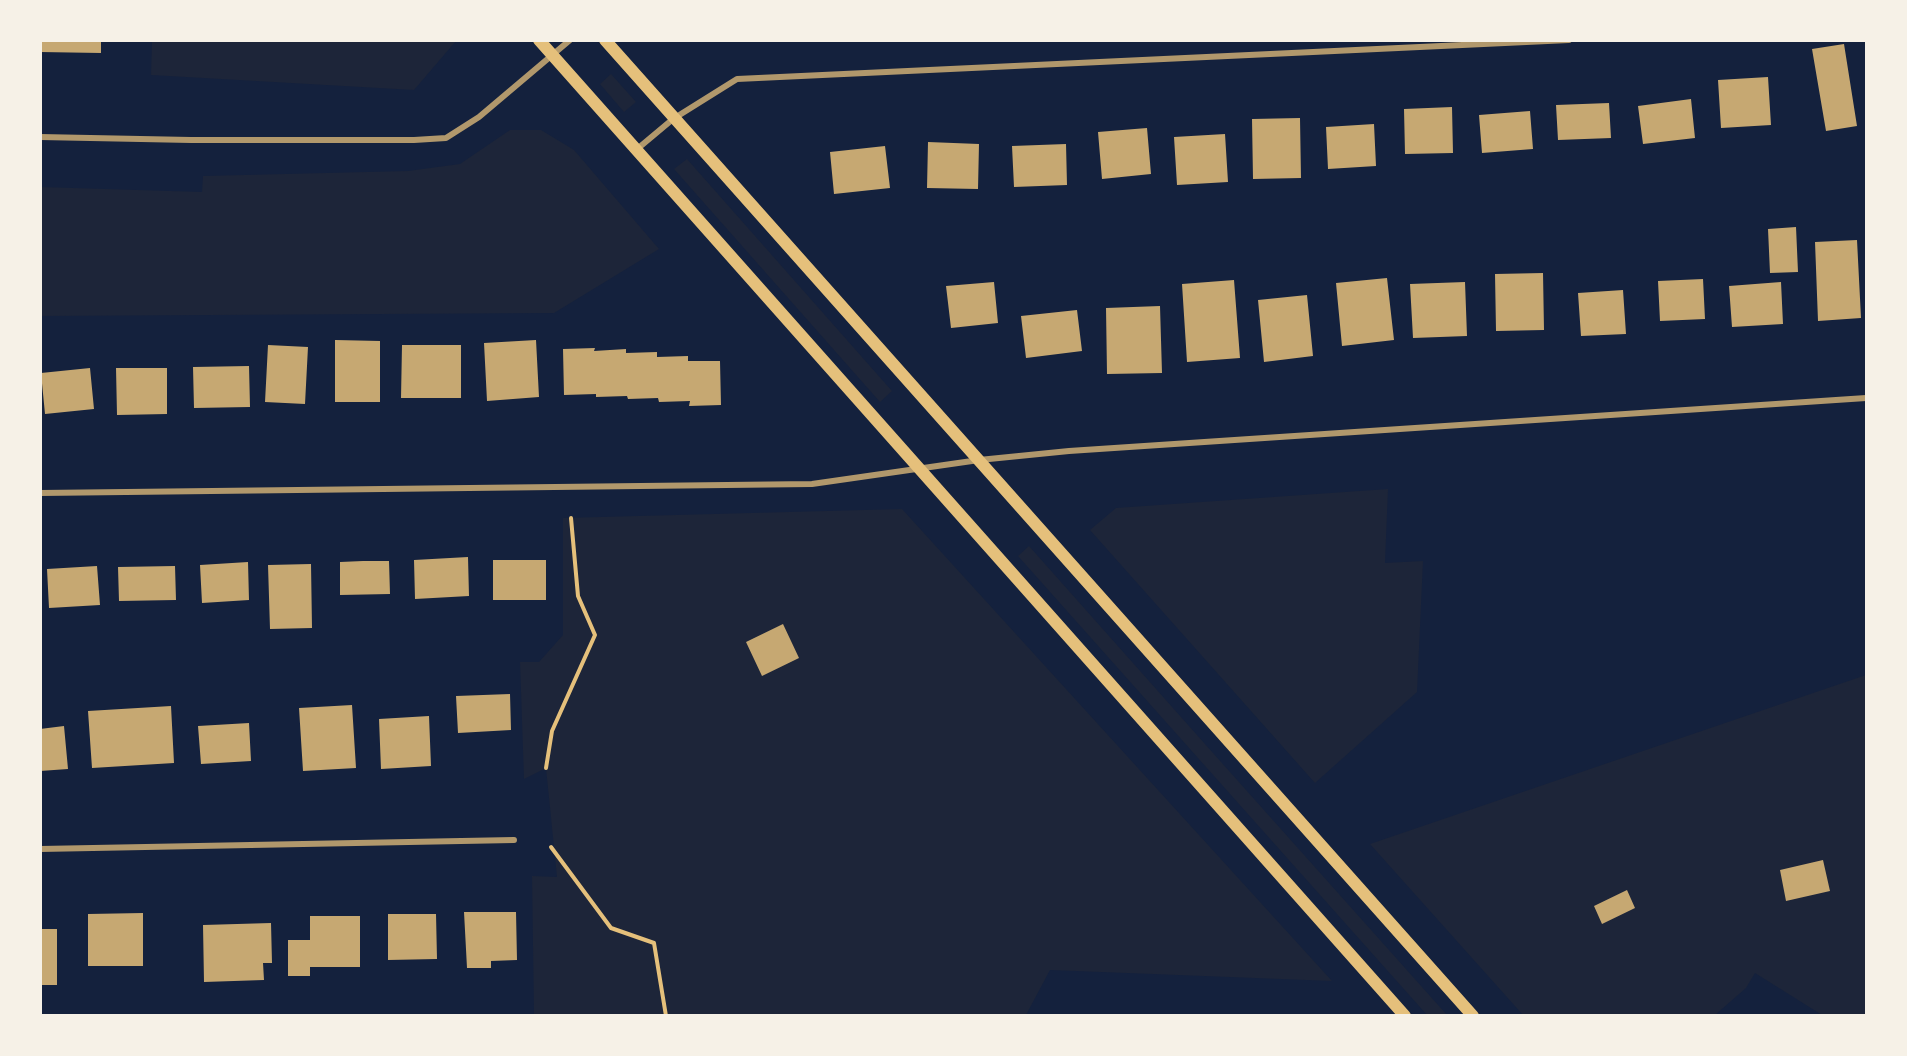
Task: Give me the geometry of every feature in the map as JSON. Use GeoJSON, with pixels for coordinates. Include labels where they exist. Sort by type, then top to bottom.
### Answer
{"type":"FeatureCollection","features":[{"type":"Feature","properties":{"kind":"main road"},"geometry":{"type":"LineString","coordinates":[[539,40],[1405,1016]]}},
{"type":"Feature","properties":{"kind":"main road"},"geometry":{"type":"LineString","coordinates":[[605,40],[1473,1016]]}},
{"type":"Feature","properties":{"kind":"street"},"geometry":{"type":"LineString","coordinates":[[40,137],[190,140],[446,138],[479,117],[570,40]]}},
{"type":"Feature","properties":{"kind":"street"},"geometry":{"type":"LineString","coordinates":[[636,150],[673,119],[737,79],[1569,40]]}},
{"type":"Feature","properties":{"kind":"street"},"geometry":{"type":"LineString","coordinates":[[40,494],[812,484],[979,460],[1081,450],[1866,398]]}},
{"type":"Feature","properties":{"kind":"street"},"geometry":{"type":"LineString","coordinates":[[40,849],[513,840]]}},
{"type":"Feature","properties":{"kind":"path"},"geometry":{"type":"LineString","coordinates":[[546,768],[552,730],[595,635],[578,596],[571,518]]}},
{"type":"Feature","properties":{"kind":"path"},"geometry":{"type":"LineString","coordinates":[[551,847],[611,928],[654,943],[666,1016]]}},
{"type":"Feature","properties":{"kind":"shaded area"},"geometry":{"type":"Polygon","coordinates":[[[152,40],[456,41],[414,90],[151,75],[152,40]]]}},
{"type":"Feature","properties":{"kind":"shaded area"},"geometry":{"type":"Polygon","coordinates":[[[611,74],[636,102],[624,112],[600,84],[611,74]]]}},
{"type":"Feature","properties":{"kind":"shaded area"},"geometry":{"type":"Polygon","coordinates":[[[510,130],[541,130],[574,150],[659,249],[554,313],[41,316],[41,187],[202,192],[203,176],[408,171],[460,164],[510,130]]]}},
{"type":"Feature","properties":{"kind":"shaded area"},"geometry":{"type":"Polygon","coordinates":[[[687,159],[892,391],[880,402],[674,169],[687,159]]]}},
{"type":"Feature","properties":{"kind":"shaded area"},"geometry":{"type":"Polygon","coordinates":[[[1388,489],[1385,563],[1423,561],[1417,692],[1315,783],[1090,530],[1116,508],[1388,489]]]}},
{"type":"Feature","properties":{"kind":"shaded area"},"geometry":{"type":"Polygon","coordinates":[[[902,509],[1332,981],[1050,970],[1026,1015],[534,1015],[532,876],[557,877],[546,768],[524,779],[520,662],[539,662],[563,635],[563,518],[902,509]]]}},
{"type":"Feature","properties":{"kind":"shaded area"},"geometry":{"type":"Polygon","coordinates":[[[1029,546],[1447,1015],[1427,1015],[1018,556],[1029,546]]]}},
{"type":"Feature","properties":{"kind":"shaded area"},"geometry":{"type":"Polygon","coordinates":[[[1866,675],[1866,1015],[1822,1015],[1755,973],[1746,988],[1715,1015],[1523,1015],[1370,844],[1866,675]]]}},
{"type":"Feature","properties":{"kind":"building"},"geometry":{"type":"Polygon","coordinates":[[[40,40],[101,40],[101,53],[40,52],[40,40]]]}},
{"type":"Feature","properties":{"kind":"building"},"geometry":{"type":"Polygon","coordinates":[[[1844,44],[1857,126],[1826,131],[1812,49],[1844,44]]]}},
{"type":"Feature","properties":{"kind":"building"},"geometry":{"type":"Polygon","coordinates":[[[1768,77],[1771,125],[1721,128],[1718,80],[1768,77]]]}},
{"type":"Feature","properties":{"kind":"building"},"geometry":{"type":"Polygon","coordinates":[[[1691,99],[1695,138],[1643,144],[1638,106],[1691,99]]]}},
{"type":"Feature","properties":{"kind":"building"},"geometry":{"type":"Polygon","coordinates":[[[1609,103],[1611,138],[1558,140],[1556,105],[1609,103]]]}},
{"type":"Feature","properties":{"kind":"building"},"geometry":{"type":"Polygon","coordinates":[[[1452,107],[1453,153],[1405,154],[1404,109],[1452,107]]]}},
{"type":"Feature","properties":{"kind":"building"},"geometry":{"type":"Polygon","coordinates":[[[1530,111],[1533,149],[1482,153],[1479,115],[1530,111]]]}},
{"type":"Feature","properties":{"kind":"building"},"geometry":{"type":"Polygon","coordinates":[[[1300,118],[1301,178],[1253,179],[1252,119],[1300,118]]]}},
{"type":"Feature","properties":{"kind":"building"},"geometry":{"type":"Polygon","coordinates":[[[1374,124],[1376,166],[1328,169],[1326,127],[1374,124]]]}},
{"type":"Feature","properties":{"kind":"building"},"geometry":{"type":"Polygon","coordinates":[[[1147,128],[1151,174],[1102,179],[1098,132],[1147,128]]]}},
{"type":"Feature","properties":{"kind":"building"},"geometry":{"type":"Polygon","coordinates":[[[1225,134],[1228,182],[1177,185],[1174,137],[1225,134]]]}},
{"type":"Feature","properties":{"kind":"building"},"geometry":{"type":"Polygon","coordinates":[[[928,142],[979,144],[978,189],[927,188],[928,142]]]}},
{"type":"Feature","properties":{"kind":"building"},"geometry":{"type":"Polygon","coordinates":[[[1066,144],[1067,185],[1014,187],[1012,146],[1066,144]]]}},
{"type":"Feature","properties":{"kind":"building"},"geometry":{"type":"Polygon","coordinates":[[[885,146],[890,188],[834,194],[830,152],[885,146]]]}},
{"type":"Feature","properties":{"kind":"building"},"geometry":{"type":"Polygon","coordinates":[[[1796,227],[1798,272],[1770,273],[1768,229],[1796,227]]]}},
{"type":"Feature","properties":{"kind":"building"},"geometry":{"type":"Polygon","coordinates":[[[1857,240],[1861,318],[1818,321],[1815,242],[1857,240]]]}},
{"type":"Feature","properties":{"kind":"building"},"geometry":{"type":"Polygon","coordinates":[[[1543,273],[1544,330],[1496,331],[1495,274],[1543,273]]]}},
{"type":"Feature","properties":{"kind":"building"},"geometry":{"type":"Polygon","coordinates":[[[1387,278],[1394,340],[1342,346],[1336,283],[1387,278]]]}},
{"type":"Feature","properties":{"kind":"building"},"geometry":{"type":"Polygon","coordinates":[[[1703,279],[1705,319],[1660,321],[1658,281],[1703,279]]]}},
{"type":"Feature","properties":{"kind":"building"},"geometry":{"type":"Polygon","coordinates":[[[1234,280],[1240,358],[1187,362],[1182,284],[1234,280]]]}},
{"type":"Feature","properties":{"kind":"building"},"geometry":{"type":"Polygon","coordinates":[[[994,282],[998,323],[951,328],[946,286],[994,282]]]}},
{"type":"Feature","properties":{"kind":"building"},"geometry":{"type":"Polygon","coordinates":[[[1465,282],[1467,336],[1413,338],[1410,284],[1465,282]]]}},
{"type":"Feature","properties":{"kind":"building"},"geometry":{"type":"Polygon","coordinates":[[[1781,282],[1783,324],[1732,327],[1729,286],[1781,282]]]}},
{"type":"Feature","properties":{"kind":"building"},"geometry":{"type":"Polygon","coordinates":[[[1623,290],[1626,334],[1581,336],[1578,293],[1623,290]]]}},
{"type":"Feature","properties":{"kind":"building"},"geometry":{"type":"Polygon","coordinates":[[[1307,295],[1313,356],[1264,362],[1258,300],[1307,295]]]}},
{"type":"Feature","properties":{"kind":"building"},"geometry":{"type":"Polygon","coordinates":[[[1160,306],[1162,373],[1107,374],[1106,308],[1160,306]]]}},
{"type":"Feature","properties":{"kind":"building"},"geometry":{"type":"Polygon","coordinates":[[[1077,310],[1082,351],[1026,358],[1021,316],[1077,310]]]}},
{"type":"Feature","properties":{"kind":"building"},"geometry":{"type":"Polygon","coordinates":[[[335,340],[380,341],[380,402],[335,402],[335,340]]]}},
{"type":"Feature","properties":{"kind":"building"},"geometry":{"type":"Polygon","coordinates":[[[536,340],[539,397],[487,401],[484,343],[536,340]]]}},
{"type":"Feature","properties":{"kind":"building"},"geometry":{"type":"Polygon","coordinates":[[[268,345],[308,347],[305,404],[265,402],[268,345]]]}},
{"type":"Feature","properties":{"kind":"building"},"geometry":{"type":"Polygon","coordinates":[[[402,345],[461,345],[461,398],[401,398],[402,345]]]}},
{"type":"Feature","properties":{"kind":"building"},"geometry":{"type":"Polygon","coordinates":[[[595,348],[594,351],[626,349],[626,353],[657,352],[657,357],[688,356],[688,361],[720,361],[721,405],[689,406],[690,401],[659,402],[658,398],[596,397],[596,394],[564,395],[563,349],[595,348]]]}},
{"type":"Feature","properties":{"kind":"building"},"geometry":{"type":"Polygon","coordinates":[[[249,366],[250,407],[194,408],[193,367],[249,366]]]}},
{"type":"Feature","properties":{"kind":"building"},"geometry":{"type":"Polygon","coordinates":[[[90,368],[94,409],[45,414],[41,373],[90,368]]]}},
{"type":"Feature","properties":{"kind":"building"},"geometry":{"type":"Polygon","coordinates":[[[116,368],[167,368],[167,414],[117,415],[116,368]]]}},
{"type":"Feature","properties":{"kind":"building"},"geometry":{"type":"Polygon","coordinates":[[[468,557],[469,596],[415,599],[414,560],[468,557]]]}},
{"type":"Feature","properties":{"kind":"building"},"geometry":{"type":"Polygon","coordinates":[[[493,560],[546,560],[546,600],[493,600],[493,560]]]}},
{"type":"Feature","properties":{"kind":"building"},"geometry":{"type":"Polygon","coordinates":[[[389,561],[390,594],[340,595],[340,562],[389,561]]]}},
{"type":"Feature","properties":{"kind":"building"},"geometry":{"type":"Polygon","coordinates":[[[248,562],[249,600],[202,603],[200,565],[248,562]]]}},
{"type":"Feature","properties":{"kind":"building"},"geometry":{"type":"Polygon","coordinates":[[[311,564],[312,628],[270,629],[268,565],[311,564]]]}},
{"type":"Feature","properties":{"kind":"building"},"geometry":{"type":"Polygon","coordinates":[[[97,566],[100,605],[49,608],[47,569],[97,566]]]}},
{"type":"Feature","properties":{"kind":"building"},"geometry":{"type":"Polygon","coordinates":[[[175,566],[176,600],[119,601],[118,567],[175,566]]]}},
{"type":"Feature","properties":{"kind":"building"},"geometry":{"type":"Polygon","coordinates":[[[783,624],[799,658],[762,676],[746,642],[783,624]]]}},
{"type":"Feature","properties":{"kind":"building"},"geometry":{"type":"Polygon","coordinates":[[[510,694],[511,730],[458,733],[456,696],[510,694]]]}},
{"type":"Feature","properties":{"kind":"building"},"geometry":{"type":"Polygon","coordinates":[[[352,705],[356,768],[303,771],[299,708],[352,705]]]}},
{"type":"Feature","properties":{"kind":"building"},"geometry":{"type":"Polygon","coordinates":[[[171,706],[174,763],[92,768],[88,711],[171,706]]]}},
{"type":"Feature","properties":{"kind":"building"},"geometry":{"type":"Polygon","coordinates":[[[429,716],[431,766],[381,769],[379,719],[429,716]]]}},
{"type":"Feature","properties":{"kind":"building"},"geometry":{"type":"Polygon","coordinates":[[[249,723],[251,761],[201,764],[198,726],[249,723]]]}},
{"type":"Feature","properties":{"kind":"building"},"geometry":{"type":"Polygon","coordinates":[[[64,726],[68,769],[40,771],[40,729],[64,726]]]}},
{"type":"Feature","properties":{"kind":"building"},"geometry":{"type":"Polygon","coordinates":[[[1823,860],[1830,891],[1786,901],[1780,870],[1823,860]]]}},
{"type":"Feature","properties":{"kind":"building"},"geometry":{"type":"Polygon","coordinates":[[[1627,890],[1635,908],[1602,924],[1594,906],[1627,890]]]}},
{"type":"Feature","properties":{"kind":"building"},"geometry":{"type":"Polygon","coordinates":[[[464,912],[516,912],[517,960],[491,961],[491,968],[467,968],[464,912]]]}},
{"type":"Feature","properties":{"kind":"building"},"geometry":{"type":"Polygon","coordinates":[[[143,913],[143,966],[88,966],[88,914],[143,913]]]}},
{"type":"Feature","properties":{"kind":"building"},"geometry":{"type":"Polygon","coordinates":[[[388,914],[436,914],[437,959],[388,960],[388,914]]]}},
{"type":"Feature","properties":{"kind":"building"},"geometry":{"type":"Polygon","coordinates":[[[310,916],[360,916],[360,967],[310,967],[310,976],[288,976],[288,940],[310,940],[310,916]]]}},
{"type":"Feature","properties":{"kind":"building"},"geometry":{"type":"Polygon","coordinates":[[[271,923],[272,963],[263,963],[264,980],[204,982],[203,925],[271,923]]]}},
{"type":"Feature","properties":{"kind":"building"},"geometry":{"type":"Polygon","coordinates":[[[40,929],[57,929],[57,985],[40,985],[40,929]]]}}]}
